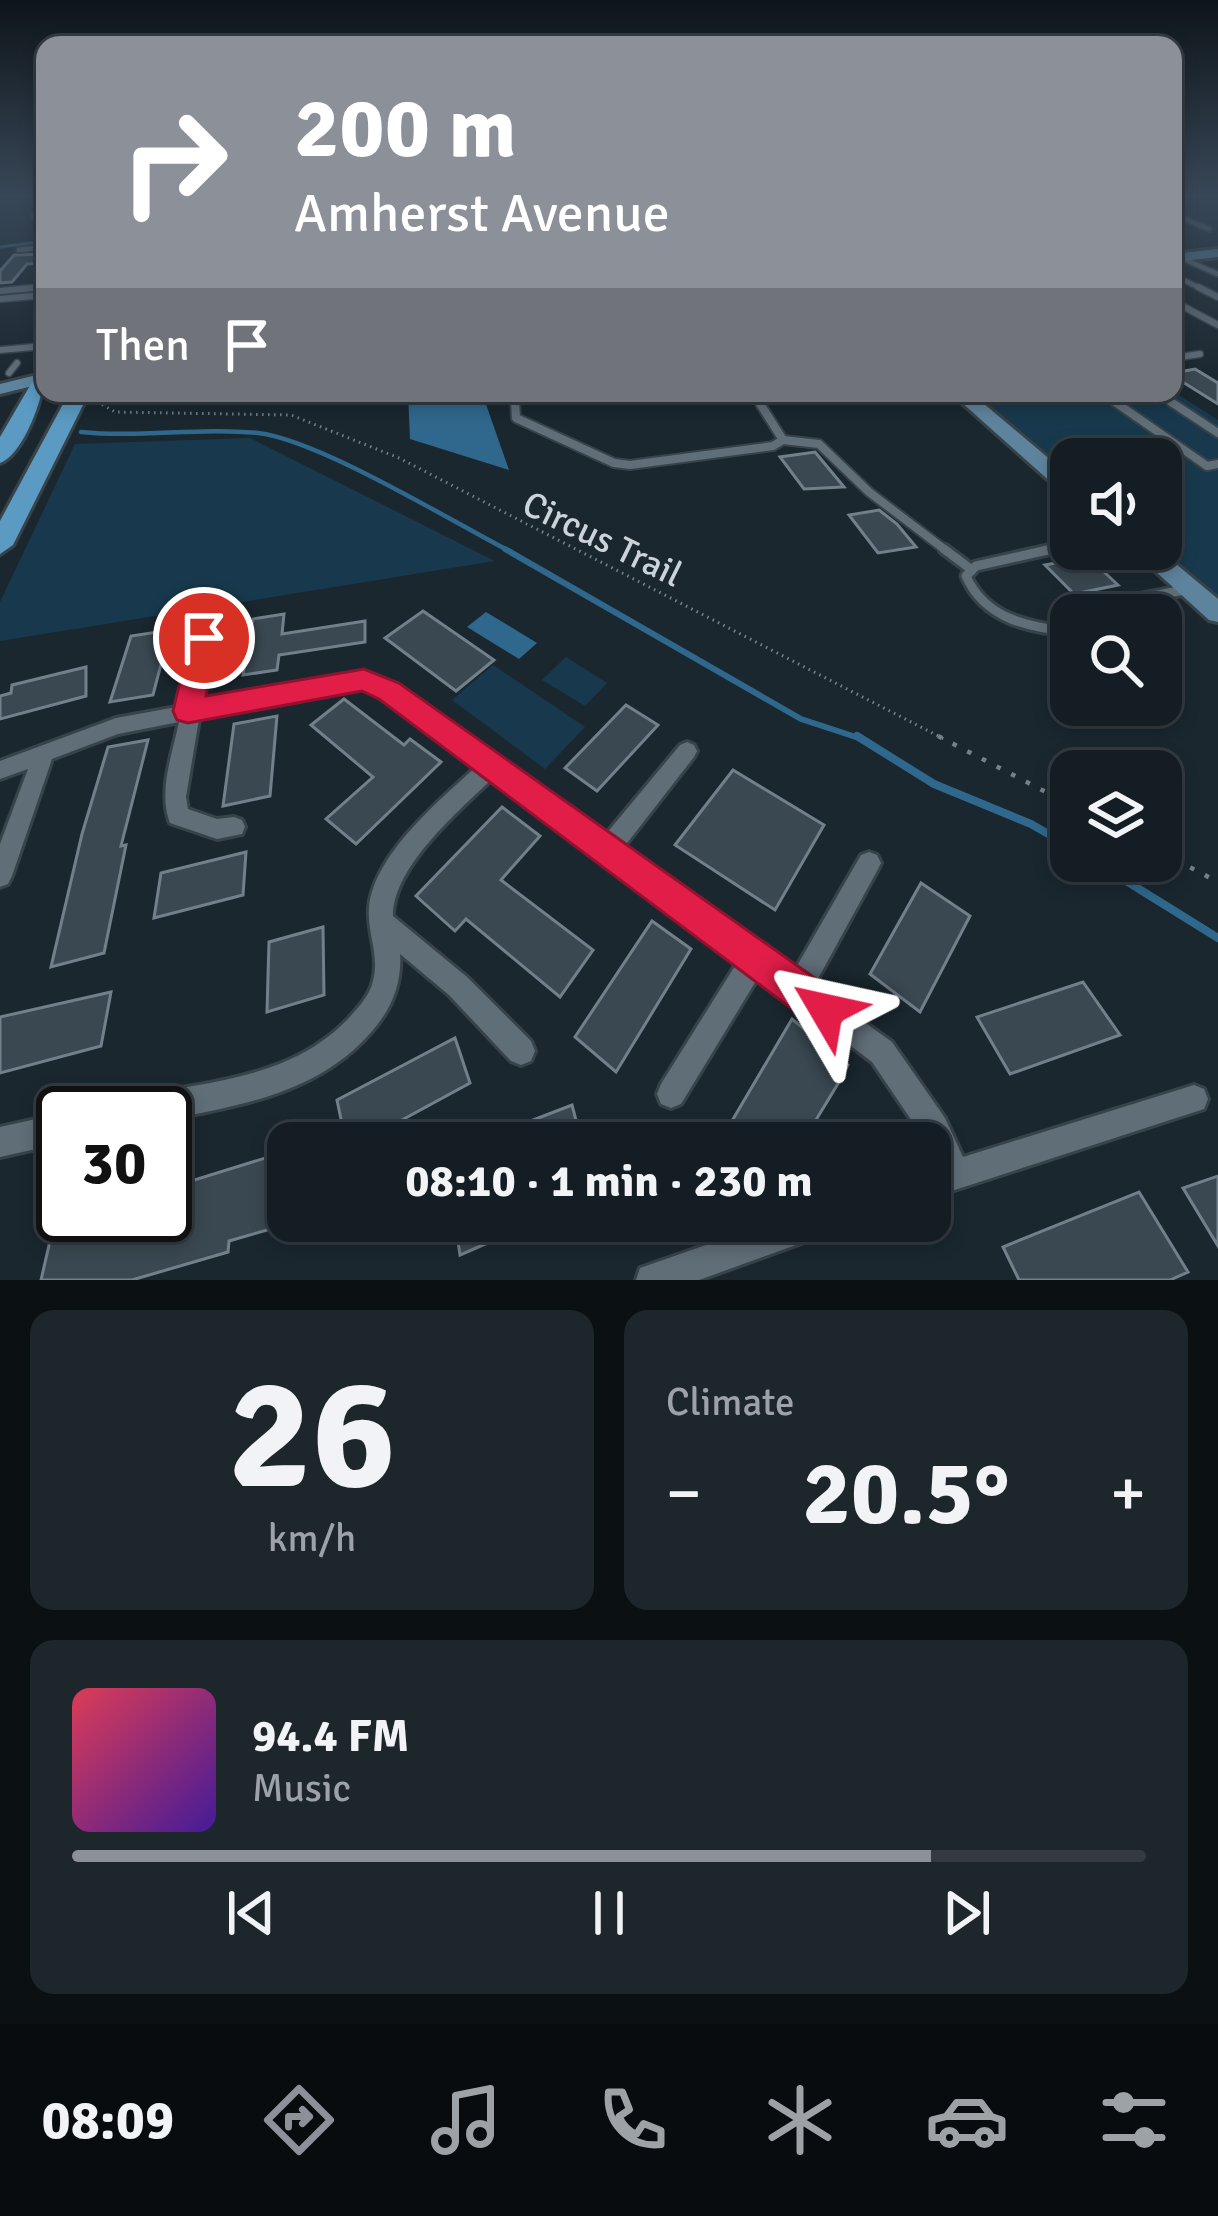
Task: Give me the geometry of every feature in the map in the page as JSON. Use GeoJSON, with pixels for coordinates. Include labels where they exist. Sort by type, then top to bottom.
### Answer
{"type":"FeatureCollection","features":[{"type":"Feature","properties":{"kind":"main road"},"geometry":{"type":"LineString","coordinates":[[0,456],[36,394]]}},
{"type":"Feature","properties":{"kind":"main road"},"geometry":{"type":"LineString","coordinates":[[0,545],[74,402]]}},
{"type":"Feature","properties":{"kind":"street"},"geometry":{"type":"LineString","coordinates":[[971,402],[1050,470]]}},
{"type":"Feature","properties":{"kind":"street"},"geometry":{"type":"LineString","coordinates":[[1167,570],[1218,614]]}},
{"type":"Feature","properties":{"kind":"street"},"geometry":{"type":"LineString","coordinates":[[204,638],[175,797],[178,816],[217,829],[234,827]]}},
{"type":"Feature","properties":{"kind":"street"},"geometry":{"type":"LineString","coordinates":[[0,770],[116,725],[364,680],[389,691],[494,764],[882,1052],[931,1122]]}},
{"type":"Feature","properties":{"kind":"street"},"geometry":{"type":"LineString","coordinates":[[608,849],[687,751]]}},
{"type":"Feature","properties":{"kind":"street"},"geometry":{"type":"LineString","coordinates":[[0,876],[44,752]]}},
{"type":"Feature","properties":{"kind":"street"},"geometry":{"type":"LineString","coordinates":[[192,1098],[293,1075],[369,1015],[386,985],[380,903],[398,864],[494,764]]}},
{"type":"Feature","properties":{"kind":"street"},"geometry":{"type":"LineString","coordinates":[[798,989],[869,863]]}},
{"type":"Feature","properties":{"kind":"street"},"geometry":{"type":"LineString","coordinates":[[381,922],[458,986],[521,1051]]}},
{"type":"Feature","properties":{"kind":"street"},"geometry":{"type":"LineString","coordinates":[[670,1094],[755,958]]}},
{"type":"Feature","properties":{"kind":"street"},"geometry":{"type":"LineString","coordinates":[[951,1175],[1194,1099]]}},
{"type":"Feature","properties":{"kind":"street"},"geometry":{"type":"LineString","coordinates":[[0,1142],[36,1134]]}},
{"type":"Feature","properties":{"kind":"street"},"geometry":{"type":"LineString","coordinates":[[652,1280],[761,1242]]}},
{"type":"Feature","properties":{"kind":"lane"},"geometry":{"type":"LineString","coordinates":[[1182,260],[1218,274]]}},
{"type":"Feature","properties":{"kind":"lane"},"geometry":{"type":"LineString","coordinates":[[1182,279],[1218,297]]}},
{"type":"Feature","properties":{"kind":"lane"},"geometry":{"type":"LineString","coordinates":[[0,295],[36,292]]}},
{"type":"Feature","properties":{"kind":"lane"},"geometry":{"type":"LineString","coordinates":[[1182,307],[1218,325]]}},
{"type":"Feature","properties":{"kind":"lane"},"geometry":{"type":"LineString","coordinates":[[10,371],[29,347]]}},
{"type":"Feature","properties":{"kind":"lane"},"geometry":{"type":"LineString","coordinates":[[0,350],[36,347]]}},
{"type":"Feature","properties":{"kind":"lane"},"geometry":{"type":"LineString","coordinates":[[1182,357],[1200,354]]}},
{"type":"Feature","properties":{"kind":"lane"},"geometry":{"type":"LineString","coordinates":[[514,402],[516,418],[614,464],[752,450],[783,440],[819,444],[869,492],[972,570]]}},
{"type":"Feature","properties":{"kind":"lane"},"geometry":{"type":"LineString","coordinates":[[758,402],[783,440]]}},
{"type":"Feature","properties":{"kind":"lane"},"geometry":{"type":"LineString","coordinates":[[1115,402],[1207,466],[1218,464]]}},
{"type":"Feature","properties":{"kind":"lane"},"geometry":{"type":"LineString","coordinates":[[1170,402],[1218,433]]}},
{"type":"Feature","properties":{"kind":"lane"},"geometry":{"type":"LineString","coordinates":[[1050,550],[972,570],[966,576],[971,591],[986,605],[1033,627],[1050,629]]}},
{"type":"Feature","properties":{"kind":"lane"},"geometry":{"type":"LineString","coordinates":[[1163,594],[1189,589]]}},
{"type":"Feature","properties":{"kind":"path","name":"Circus Trail"},"geometry":{"type":"LineString","coordinates":[[104,402],[116,412],[291,415],[399,458],[1050,794]]}},
{"type":"Feature","properties":{"kind":"path"},"geometry":{"type":"LineString","coordinates":[[1182,863],[1218,881]]}},
{"type":"Feature","properties":{"kind":"shaded area"},"geometry":{"type":"Polygon","coordinates":[[[1182,397],[1218,420],[1218,603],[1179,570],[1182,438],[1050,438],[1050,461],[979,402],[1182,402],[1182,397]]]}},
{"type":"Feature","properties":{"kind":"shaded area"},"geometry":{"type":"Polygon","coordinates":[[[408,402],[485,402],[509,470],[410,439],[408,402]]]}},
{"type":"Feature","properties":{"kind":"shaded area"},"geometry":{"type":"Polygon","coordinates":[[[250,438],[495,561],[0,641],[0,602],[75,444],[250,438]]]}},
{"type":"Feature","properties":{"kind":"shaded area"},"geometry":{"type":"Polygon","coordinates":[[[486,612],[537,643],[519,659],[467,627],[486,612]]]}},
{"type":"Feature","properties":{"kind":"shaded area"},"geometry":{"type":"Polygon","coordinates":[[[566,657],[607,683],[585,706],[542,680],[566,657]]]}},
{"type":"Feature","properties":{"kind":"shaded area"},"geometry":{"type":"Polygon","coordinates":[[[493,665],[585,727],[545,769],[452,700],[493,665]]]}},
{"type":"Feature","properties":{"kind":"building"},"geometry":{"type":"Polygon","coordinates":[[[12,258],[36,258],[36,264],[27,264],[12,282],[0,283],[0,271],[12,258]]]}},
{"type":"Feature","properties":{"kind":"building"},"geometry":{"type":"Polygon","coordinates":[[[1195,369],[1218,383],[1218,404],[1182,382],[1182,371],[1195,369]]]}},
{"type":"Feature","properties":{"kind":"building"},"geometry":{"type":"Polygon","coordinates":[[[815,452],[844,487],[804,489],[780,457],[815,452]]]}},
{"type":"Feature","properties":{"kind":"building"},"geometry":{"type":"Polygon","coordinates":[[[879,510],[916,547],[878,553],[849,515],[879,510]]]}},
{"type":"Feature","properties":{"kind":"building"},"geometry":{"type":"Polygon","coordinates":[[[1050,570],[1102,570],[1118,585],[1074,594],[1050,570]]]}},
{"type":"Feature","properties":{"kind":"building"},"geometry":{"type":"Polygon","coordinates":[[[423,611],[494,660],[456,691],[385,638],[423,611]]]}},
{"type":"Feature","properties":{"kind":"building"},"geometry":{"type":"Polygon","coordinates":[[[284,614],[282,634],[365,621],[365,642],[279,655],[277,670],[243,675],[253,619],[284,614]]]}},
{"type":"Feature","properties":{"kind":"building"},"geometry":{"type":"Polygon","coordinates":[[[170,630],[153,695],[110,702],[131,636],[170,630]]]}},
{"type":"Feature","properties":{"kind":"building"},"geometry":{"type":"Polygon","coordinates":[[[86,667],[86,696],[0,719],[0,696],[11,693],[12,685],[86,667]]]}},
{"type":"Feature","properties":{"kind":"building"},"geometry":{"type":"Polygon","coordinates":[[[344,699],[404,745],[410,739],[441,762],[356,844],[326,819],[373,777],[311,725],[344,699]]]}},
{"type":"Feature","properties":{"kind":"building"},"geometry":{"type":"Polygon","coordinates":[[[626,705],[658,725],[597,791],[565,768],[626,705]]]}},
{"type":"Feature","properties":{"kind":"building"},"geometry":{"type":"Polygon","coordinates":[[[277,716],[270,796],[223,806],[234,724],[277,716]]]}},
{"type":"Feature","properties":{"kind":"building"},"geometry":{"type":"Polygon","coordinates":[[[148,740],[121,846],[126,845],[104,953],[51,967],[108,747],[148,740]]]}},
{"type":"Feature","properties":{"kind":"building"},"geometry":{"type":"Polygon","coordinates":[[[733,770],[824,825],[775,910],[675,845],[733,770]]]}},
{"type":"Feature","properties":{"kind":"building"},"geometry":{"type":"Polygon","coordinates":[[[502,807],[540,836],[501,880],[593,950],[560,997],[466,919],[455,931],[416,896],[502,807]]]}},
{"type":"Feature","properties":{"kind":"building"},"geometry":{"type":"Polygon","coordinates":[[[246,852],[243,895],[154,918],[161,873],[246,852]]]}},
{"type":"Feature","properties":{"kind":"building"},"geometry":{"type":"Polygon","coordinates":[[[921,883],[970,916],[920,1012],[870,974],[921,883]]]}},
{"type":"Feature","properties":{"kind":"building"},"geometry":{"type":"Polygon","coordinates":[[[652,921],[691,949],[616,1072],[575,1037],[652,921]]]}},
{"type":"Feature","properties":{"kind":"building"},"geometry":{"type":"Polygon","coordinates":[[[323,927],[324,995],[267,1012],[269,942],[323,927]]]}},
{"type":"Feature","properties":{"kind":"building"},"geometry":{"type":"Polygon","coordinates":[[[1083,982],[1120,1035],[1010,1074],[977,1017],[1083,982]]]}},
{"type":"Feature","properties":{"kind":"building"},"geometry":{"type":"Polygon","coordinates":[[[111,992],[101,1046],[0,1073],[0,1017],[111,992]]]}},
{"type":"Feature","properties":{"kind":"building"},"geometry":{"type":"Polygon","coordinates":[[[792,1019],[848,1065],[815,1122],[731,1122],[792,1019]]]}},
{"type":"Feature","properties":{"kind":"building"},"geometry":{"type":"Polygon","coordinates":[[[455,1038],[470,1083],[403,1122],[342,1122],[337,1100],[455,1038]]]}},
{"type":"Feature","properties":{"kind":"building"},"geometry":{"type":"Polygon","coordinates":[[[572,1105],[576,1122],[528,1122],[572,1105]]]}},
{"type":"Feature","properties":{"kind":"building"},"geometry":{"type":"Polygon","coordinates":[[[267,1157],[267,1230],[229,1241],[228,1252],[132,1280],[41,1280],[50,1242],[192,1242],[192,1181],[267,1157]]]}},
{"type":"Feature","properties":{"kind":"building"},"geometry":{"type":"Polygon","coordinates":[[[1218,1176],[1218,1246],[1183,1188],[1218,1176]]]}},
{"type":"Feature","properties":{"kind":"building"},"geometry":{"type":"Polygon","coordinates":[[[1139,1192],[1188,1272],[1170,1280],[1019,1280],[1003,1247],[1139,1192]]]}},
{"type":"Feature","properties":{"kind":"building"},"geometry":{"type":"Polygon","coordinates":[[[458,1242],[490,1242],[460,1255],[458,1242]]]}},
{"type":"Feature","properties":{"kind":"waterway"},"geometry":{"type":"LineString","coordinates":[[81,432],[236,431],[284,439],[349,466],[511,552]]}},
{"type":"Feature","properties":{"kind":"waterway"},"geometry":{"type":"LineString","coordinates":[[505,549],[801,719],[862,739]]}},
{"type":"Feature","properties":{"kind":"waterway"},"geometry":{"type":"LineString","coordinates":[[857,736],[862,739]]}},
{"type":"Feature","properties":{"kind":"waterway"},"geometry":{"type":"LineString","coordinates":[[862,739],[934,784],[1050,835]]}},
{"type":"Feature","properties":{"kind":"waterway"},"geometry":{"type":"LineString","coordinates":[[1128,882],[1218,938]]}},
{"type":"Feature","properties":{"kind":"route"},"geometry":{"type":"LineString","coordinates":[[204,638],[188,711],[333,682],[364,680],[389,691],[826,1010]]}}]}
